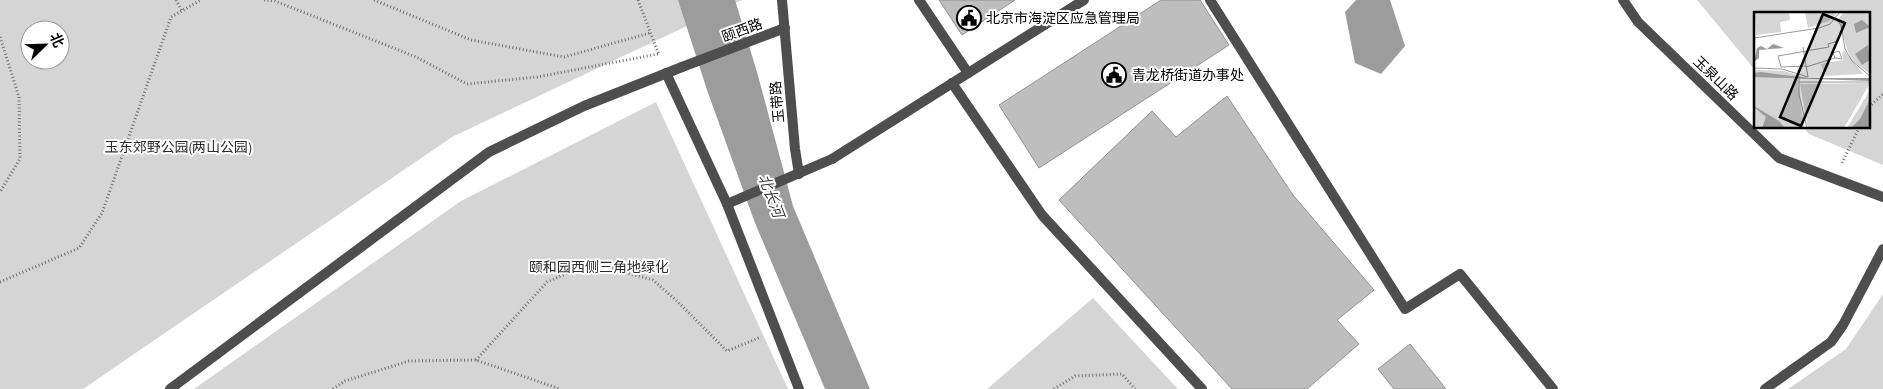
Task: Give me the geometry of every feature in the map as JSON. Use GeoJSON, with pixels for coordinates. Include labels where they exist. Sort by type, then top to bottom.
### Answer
{"type":"FeatureCollection","features":[{"type":"Feature","properties":{"kind":"street","name":"颐西路"},"geometry":{"type":"LineString","coordinates":[[170,389],[490,152],[584,106],[785,28],[782,0]]}},
{"type":"Feature","properties":{"kind":"street"},"geometry":{"type":"LineString","coordinates":[[918,0],[968,73]]}},
{"type":"Feature","properties":{"kind":"street"},"geometry":{"type":"LineString","coordinates":[[727,204],[832,159],[1084,0]]}},
{"type":"Feature","properties":{"kind":"street"},"geometry":{"type":"LineString","coordinates":[[1210,0],[1405,309],[1460,274],[1553,389]]}},
{"type":"Feature","properties":{"kind":"street","name":"玉泉山路"},"geometry":{"type":"LineString","coordinates":[[1623,0],[1638,22],[1780,158],[1883,197]]}},
{"type":"Feature","properties":{"kind":"street","name":"玉带路"},"geometry":{"type":"LineString","coordinates":[[785,28],[795,149],[799,174]]}},
{"type":"Feature","properties":{"kind":"street"},"geometry":{"type":"LineString","coordinates":[[666,73],[727,204],[775,330],[800,389]]}},
{"type":"Feature","properties":{"kind":"street"},"geometry":{"type":"LineString","coordinates":[[952,83],[1042,215],[1202,389]]}},
{"type":"Feature","properties":{"kind":"street"},"geometry":{"type":"LineString","coordinates":[[1765,389],[1831,342],[1843,325],[1883,249]]}},
{"type":"Feature","properties":{"kind":"path"},"geometry":{"type":"LineString","coordinates":[[176,0],[182,11]]}},
{"type":"Feature","properties":{"kind":"path"},"geometry":{"type":"LineString","coordinates":[[0,282],[79,248],[102,213],[171,18],[201,0]]}},
{"type":"Feature","properties":{"kind":"path"},"geometry":{"type":"LineString","coordinates":[[264,0],[275,1],[416,57],[467,84],[537,77],[658,54]]}},
{"type":"Feature","properties":{"kind":"path"},"geometry":{"type":"LineString","coordinates":[[374,0],[471,40],[564,57],[650,33]]}},
{"type":"Feature","properties":{"kind":"path"},"geometry":{"type":"LineString","coordinates":[[638,0],[666,73]]}},
{"type":"Feature","properties":{"kind":"path"},"geometry":{"type":"LineString","coordinates":[[0,37],[19,98],[20,150],[20,159],[0,192]]}},
{"type":"Feature","properties":{"kind":"path"},"geometry":{"type":"LineString","coordinates":[[1870,106],[1883,94]]}},
{"type":"Feature","properties":{"kind":"path"},"geometry":{"type":"LineString","coordinates":[[1834,180],[1859,129]]}},
{"type":"Feature","properties":{"kind":"path"},"geometry":{"type":"LineString","coordinates":[[476,360],[548,282],[590,264],[653,280],[727,351],[775,330]]}},
{"type":"Feature","properties":{"kind":"path"},"geometry":{"type":"LineString","coordinates":[[333,389],[345,381],[409,361],[476,360],[560,389]]}},
{"type":"Feature","properties":{"kind":"path"},"geometry":{"type":"LineString","coordinates":[[1054,389],[1075,376],[1122,374],[1135,389]]}},
{"type":"Feature","properties":{"kind":"green space","name":"玉东郊野公园(两山公园)"},"geometry":{"type":"Polygon","coordinates":[[[0,0],[742,0],[452,137],[83,389],[0,389],[0,0]]]}},
{"type":"Feature","properties":{"kind":"green space"},"geometry":{"type":"Polygon","coordinates":[[[1697,0],[1883,0],[1883,165],[1809,134],[1805,129],[1870,129],[1870,12],[1754,12],[1754,69],[1697,0]]]}},
{"type":"Feature","properties":{"kind":"green space","name":"颐和园西侧三角地绿化"},"geometry":{"type":"Polygon","coordinates":[[[656,102],[788,389],[194,389],[461,201],[656,102]]]}},
{"type":"Feature","properties":{"kind":"green space"},"geometry":{"type":"Polygon","coordinates":[[[1883,294],[1883,389],[1788,389],[1846,349],[1883,294]]]}},
{"type":"Feature","properties":{"kind":"green space"},"geometry":{"type":"Polygon","coordinates":[[[1093,298],[1178,389],[987,389],[1093,298]]]}},
{"type":"Feature","properties":{"kind":"water","name":"北长河"},"geometry":{"type":"Polygon","coordinates":[[[678,0],[735,0],[757,72],[793,206],[870,389],[825,389],[755,223],[707,90],[678,0]]]}},
{"type":"Feature","properties":{"kind":"water"},"geometry":{"type":"Polygon","coordinates":[[[1356,0],[1390,0],[1405,46],[1381,74],[1355,63],[1345,12],[1356,0]]]}},
{"type":"Feature","properties":{"kind":"building","name":"北京市海淀区应急管理局"},"geometry":{"type":"Polygon","coordinates":[[[939,0],[1015,0],[962,35],[939,0]]]}},
{"type":"Feature","properties":{"kind":"building","name":"青龙桥街道办事处"},"geometry":{"type":"Polygon","coordinates":[[[1161,0],[1200,0],[1229,45],[1039,168],[999,105],[1161,0]]]}},
{"type":"Feature","properties":{"kind":"building"},"geometry":{"type":"Polygon","coordinates":[[[1227,96],[1293,195],[1374,290],[1337,320],[1359,344],[1307,389],[1232,389],[1059,200],[1152,111],[1176,137],[1227,96]]]}},
{"type":"Feature","properties":{"kind":"building"},"geometry":{"type":"Polygon","coordinates":[[[1410,344],[1446,389],[1394,389],[1378,369],[1410,344]]]}},
{"type":"Feature","properties":{"kind":"place","name":"北京市海淀区应急管理局"},"geometry":{"type":"Point","coordinates":[969,18]}},
{"type":"Feature","properties":{"kind":"place","name":"青龙桥街道办事处"},"geometry":{"type":"Point","coordinates":[1114,75]}}]}
